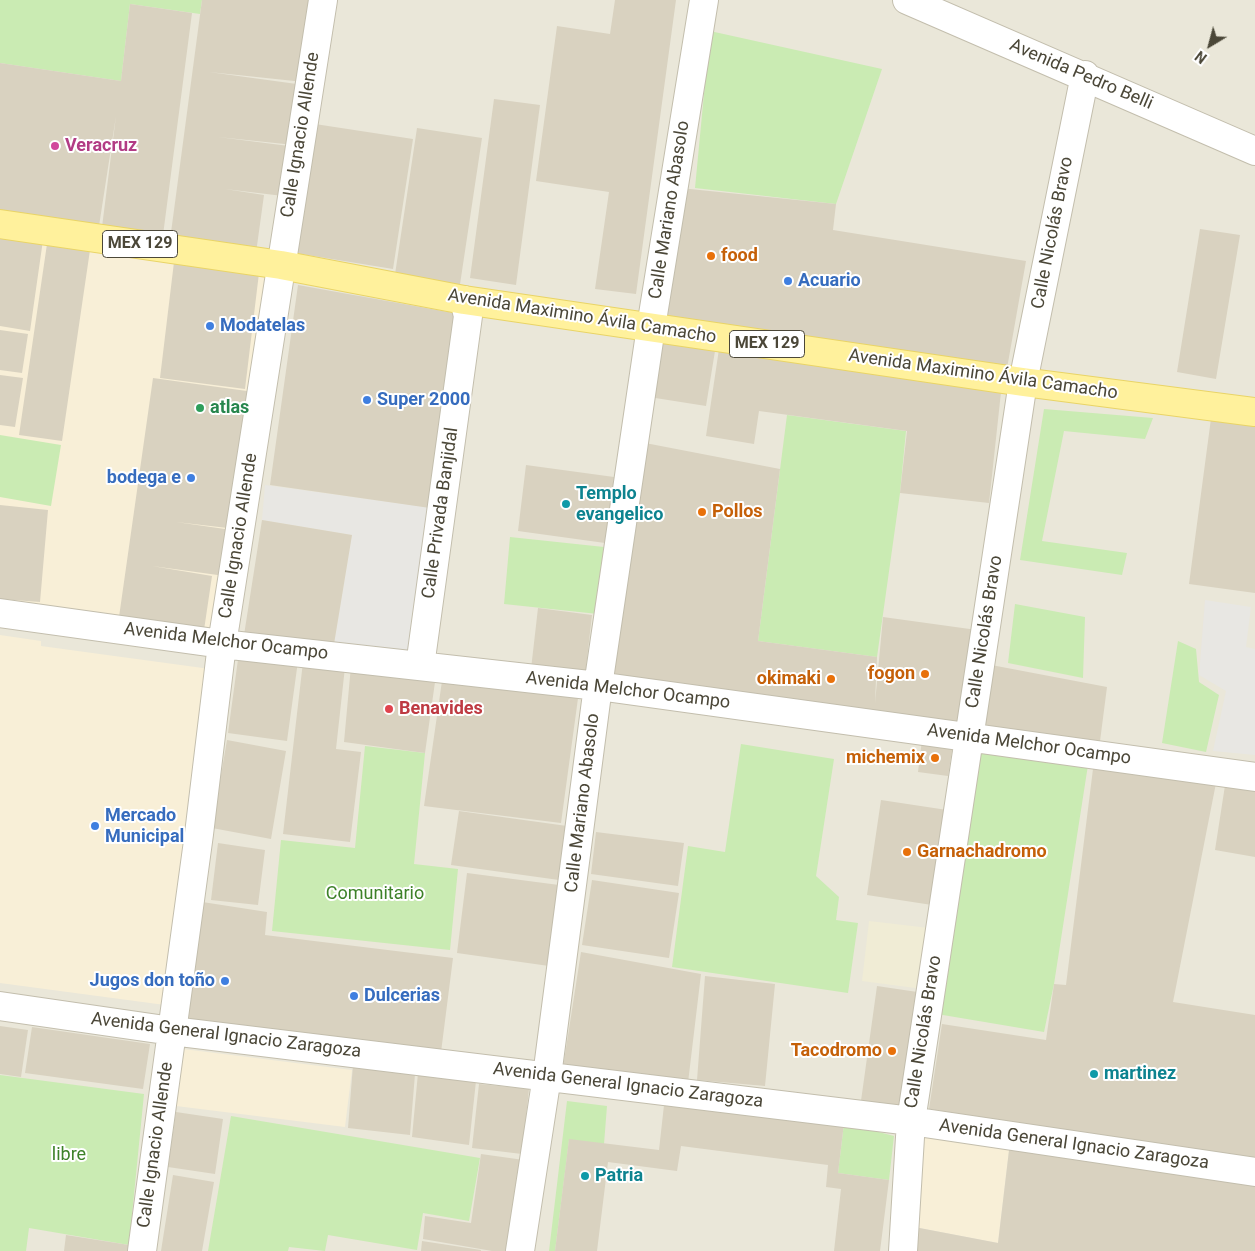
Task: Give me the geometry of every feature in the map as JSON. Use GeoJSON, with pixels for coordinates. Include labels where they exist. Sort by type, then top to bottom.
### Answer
{"type":"FeatureCollection","features":[{"type":"Feature","properties":{"kind":"main road","name":"Avenida Maximino Ávila Camacho"},"geometry":{"type":"LineString","coordinates":[[0,224],[281,265],[464,300],[1023,382],[1255,412]]}},
{"type":"Feature","properties":{"kind":"street","name":"Calle Ignacio Allende"},"geometry":{"type":"LineString","coordinates":[[142,1251],[199,834],[222,644],[323,0]]}},
{"type":"Feature","properties":{"kind":"street","name":"Calle Mariano Abasolo"},"geometry":{"type":"LineString","coordinates":[[520,1251],[547,1076],[598,686],[651,327],[704,0]]}},
{"type":"Feature","properties":{"kind":"street","name":"Avenida Pedro Belli"},"geometry":{"type":"LineString","coordinates":[[907,0],[1255,151]]}},
{"type":"Feature","properties":{"kind":"street","name":"Calle Nicolás Bravo"},"geometry":{"type":"LineString","coordinates":[[902,1251],[911,1121],[1023,382],[1085,76]]}},
{"type":"Feature","properties":{"kind":"street","name":"Calle Privada Banjidal"},"geometry":{"type":"LineString","coordinates":[[420,666],[468,316],[464,300]]}},
{"type":"Feature","properties":{"kind":"street","name":"Avenida Melchor Ocampo"},"geometry":{"type":"LineString","coordinates":[[0,613],[222,644],[598,686],[1255,777]]}},
{"type":"Feature","properties":{"kind":"street","name":"Avenida General Ignacio Zaragoza"},"geometry":{"type":"LineString","coordinates":[[0,1006],[172,1031],[911,1121],[1255,1172]]}},
{"type":"Feature","properties":{"kind":"shaded area"},"geometry":{"type":"Polygon","coordinates":[[[0,0],[1255,0],[1255,1251],[0,1251],[0,0]]]}},
{"type":"Feature","properties":{"kind":"shaded area"},"geometry":{"type":"Polygon","coordinates":[[[0,231],[267,274],[216,631],[0,603],[0,231]]]}},
{"type":"Feature","properties":{"kind":"shaded area"},"geometry":{"type":"Polygon","coordinates":[[[265,485],[440,509],[419,662],[333,650],[352,535],[262,520],[265,485]]]}},
{"type":"Feature","properties":{"kind":"shaded area"},"geometry":{"type":"Polygon","coordinates":[[[1205,600],[1251,607],[1246,647],[1255,649],[1255,755],[1213,751],[1226,691],[1199,675],[1205,600]]]}},
{"type":"Feature","properties":{"kind":"shaded area","name":"Mercado Municipal"},"geometry":{"type":"Polygon","coordinates":[[[0,635],[41,641],[41,646],[210,669],[165,1005],[0,983],[0,635]]]}},
{"type":"Feature","properties":{"kind":"shaded area"},"geometry":{"type":"Polygon","coordinates":[[[869,921],[929,928],[923,989],[862,981],[869,921]]]}},
{"type":"Feature","properties":{"kind":"shaded area"},"geometry":{"type":"Polygon","coordinates":[[[183,1049],[352,1070],[345,1127],[176,1106],[183,1049]]]}},
{"type":"Feature","properties":{"kind":"shaded area"},"geometry":{"type":"Polygon","coordinates":[[[918,1126],[1010,1142],[998,1243],[909,1226],[918,1126]]]}},
{"type":"Feature","properties":{"kind":"green space"},"geometry":{"type":"Polygon","coordinates":[[[0,0],[202,0],[200,14],[130,4],[121,81],[0,63],[0,0]]]}},
{"type":"Feature","properties":{"kind":"green space"},"geometry":{"type":"Polygon","coordinates":[[[710,31],[882,69],[836,204],[695,188],[710,31]]]}},
{"type":"Feature","properties":{"kind":"green space"},"geometry":{"type":"Polygon","coordinates":[[[1044,409],[1153,418],[1145,439],[1064,431],[1042,541],[1127,553],[1122,575],[1020,560],[1044,409]]]}},
{"type":"Feature","properties":{"kind":"green space"},"geometry":{"type":"Polygon","coordinates":[[[787,415],[906,431],[900,493],[877,657],[758,641],[787,415]]]}},
{"type":"Feature","properties":{"kind":"green space"},"geometry":{"type":"Polygon","coordinates":[[[0,435],[61,445],[51,506],[0,497],[0,435]]]}},
{"type":"Feature","properties":{"kind":"green space"},"geometry":{"type":"Polygon","coordinates":[[[510,537],[604,547],[598,614],[504,604],[510,537]]]}},
{"type":"Feature","properties":{"kind":"green space"},"geometry":{"type":"Polygon","coordinates":[[[1015,604],[1085,617],[1083,678],[1008,663],[1015,604]]]}},
{"type":"Feature","properties":{"kind":"green space"},"geometry":{"type":"Polygon","coordinates":[[[1178,641],[1196,649],[1199,682],[1219,695],[1206,752],[1162,743],[1178,641]]]}},
{"type":"Feature","properties":{"kind":"green space"},"geometry":{"type":"Polygon","coordinates":[[[741,744],[834,759],[816,876],[839,897],[836,920],[858,923],[848,993],[672,967],[688,846],[725,852],[741,744]]]}},
{"type":"Feature","properties":{"kind":"green space","name":"Comunitario"},"geometry":{"type":"Polygon","coordinates":[[[365,746],[425,753],[414,864],[458,869],[450,950],[272,931],[281,840],[355,848],[365,746]]]}},
{"type":"Feature","properties":{"kind":"green space"},"geometry":{"type":"Polygon","coordinates":[[[976,746],[1088,765],[1054,984],[1044,1032],[931,1013],[976,746]]]}},
{"type":"Feature","properties":{"kind":"green space","name":"libre"},"geometry":{"type":"Polygon","coordinates":[[[0,1075],[144,1094],[129,1245],[29,1228],[26,1251],[0,1251],[0,1075]]]}},
{"type":"Feature","properties":{"kind":"green space"},"geometry":{"type":"Polygon","coordinates":[[[567,1101],[607,1106],[604,1144],[569,1140],[555,1251],[549,1251],[567,1101]]]}},
{"type":"Feature","properties":{"kind":"green space"},"geometry":{"type":"Polygon","coordinates":[[[231,1116],[480,1158],[469,1221],[423,1213],[417,1250],[328,1235],[325,1251],[289,1247],[288,1251],[208,1251],[231,1116]]]}},
{"type":"Feature","properties":{"kind":"green space"},"geometry":{"type":"Polygon","coordinates":[[[844,1123],[894,1136],[889,1180],[838,1173],[844,1123]]]}},
{"type":"Feature","properties":{"kind":"building"},"geometry":{"type":"Polygon","coordinates":[[[202,0],[316,0],[304,82],[209,72],[304,85],[294,145],[218,137],[289,146],[283,196],[225,189],[264,195],[256,253],[170,240],[202,0]]]}},
{"type":"Feature","properties":{"kind":"building"},"geometry":{"type":"Polygon","coordinates":[[[615,0],[676,0],[636,294],[595,289],[609,192],[536,181],[557,26],[610,34],[615,0]]]}},
{"type":"Feature","properties":{"kind":"building"},"geometry":{"type":"Polygon","coordinates":[[[130,4],[192,13],[163,235],[102,227],[116,116],[99,226],[0,211],[0,63],[121,81],[130,4]]]}},
{"type":"Feature","properties":{"kind":"building"},"geometry":{"type":"Polygon","coordinates":[[[494,99],[540,105],[516,285],[470,278],[494,99]]]}},
{"type":"Feature","properties":{"kind":"building"},"geometry":{"type":"Polygon","coordinates":[[[315,124],[413,139],[393,269],[295,253],[315,124]]]}},
{"type":"Feature","properties":{"kind":"building"},"geometry":{"type":"Polygon","coordinates":[[[417,128],[482,138],[459,291],[394,281],[417,128]]]}},
{"type":"Feature","properties":{"kind":"building"},"geometry":{"type":"Polygon","coordinates":[[[680,188],[836,204],[833,230],[1026,261],[1006,374],[663,318],[680,188]]]}},
{"type":"Feature","properties":{"kind":"building"},"geometry":{"type":"Polygon","coordinates":[[[1200,229],[1240,235],[1216,379],[1177,372],[1200,229]]]}},
{"type":"Feature","properties":{"kind":"building"},"geometry":{"type":"Polygon","coordinates":[[[0,237],[43,240],[30,331],[0,326],[0,237]]]}},
{"type":"Feature","properties":{"kind":"building"},"geometry":{"type":"Polygon","coordinates":[[[47,244],[90,250],[62,441],[19,435],[47,244]]]}},
{"type":"Feature","properties":{"kind":"building","name":"Modatelas"},"geometry":{"type":"Polygon","coordinates":[[[174,262],[259,273],[245,389],[160,378],[174,262]]]}},
{"type":"Feature","properties":{"kind":"building","name":"Super 2000"},"geometry":{"type":"Polygon","coordinates":[[[298,285],[465,315],[437,509],[270,485],[298,285]]]}},
{"type":"Feature","properties":{"kind":"building"},"geometry":{"type":"Polygon","coordinates":[[[0,330],[28,334],[22,373],[0,370],[0,330]]]}},
{"type":"Feature","properties":{"kind":"building"},"geometry":{"type":"Polygon","coordinates":[[[658,342],[715,351],[706,406],[649,397],[658,342]]]}},
{"type":"Feature","properties":{"kind":"building"},"geometry":{"type":"Polygon","coordinates":[[[719,349],[1002,383],[989,503],[900,493],[907,431],[759,411],[754,444],[706,436],[719,349]]]}},
{"type":"Feature","properties":{"kind":"building"},"geometry":{"type":"Polygon","coordinates":[[[0,375],[23,378],[15,427],[0,425],[0,375]]]}},
{"type":"Feature","properties":{"kind":"building"},"geometry":{"type":"Polygon","coordinates":[[[153,378],[254,392],[236,529],[176,522],[232,530],[225,576],[152,566],[212,576],[204,630],[119,617],[153,378]]]}},
{"type":"Feature","properties":{"kind":"building"},"geometry":{"type":"Polygon","coordinates":[[[1212,411],[1255,417],[1255,593],[1189,584],[1212,411]]]}},
{"type":"Feature","properties":{"kind":"building"},"geometry":{"type":"Polygon","coordinates":[[[640,442],[780,469],[758,641],[877,657],[875,703],[883,617],[977,630],[965,730],[608,679],[640,442]]]}},
{"type":"Feature","properties":{"kind":"building","name":"Templo evangelico"},"geometry":{"type":"Polygon","coordinates":[[[526,465],[614,477],[605,543],[518,531],[526,465]]]}},
{"type":"Feature","properties":{"kind":"building"},"geometry":{"type":"Polygon","coordinates":[[[0,505],[48,510],[40,602],[0,599],[0,505]]]}},
{"type":"Feature","properties":{"kind":"building"},"geometry":{"type":"Polygon","coordinates":[[[262,520],[352,535],[333,650],[244,635],[262,520]]]}},
{"type":"Feature","properties":{"kind":"building"},"geometry":{"type":"Polygon","coordinates":[[[538,608],[592,615],[585,676],[531,669],[538,608]]]}},
{"type":"Feature","properties":{"kind":"building"},"geometry":{"type":"Polygon","coordinates":[[[239,652],[298,661],[287,741],[228,733],[239,652]]]}},
{"type":"Feature","properties":{"kind":"building"},"geometry":{"type":"Polygon","coordinates":[[[303,662],[345,667],[336,749],[361,752],[350,842],[283,834],[303,662]]]}},
{"type":"Feature","properties":{"kind":"building"},"geometry":{"type":"Polygon","coordinates":[[[986,664],[1107,687],[1099,749],[975,731],[986,664]]]}},
{"type":"Feature","properties":{"kind":"building","name":"Benavides"},"geometry":{"type":"Polygon","coordinates":[[[351,666],[436,675],[425,753],[344,742],[351,666]]]}},
{"type":"Feature","properties":{"kind":"building"},"geometry":{"type":"Polygon","coordinates":[[[443,674],[579,691],[561,823],[424,806],[443,674]]]}},
{"type":"Feature","properties":{"kind":"building"},"geometry":{"type":"Polygon","coordinates":[[[227,740],[286,751],[271,839],[212,828],[227,740]]]}},
{"type":"Feature","properties":{"kind":"building","name":"michemix"},"geometry":{"type":"Polygon","coordinates":[[[922,740],[953,744],[948,776],[918,772],[922,740]]]}},
{"type":"Feature","properties":{"kind":"building"},"geometry":{"type":"Polygon","coordinates":[[[1094,761],[1217,778],[1173,1002],[1255,1015],[1255,1159],[929,1109],[942,1024],[1046,1040],[1054,984],[1066,985],[1094,761]]]}},
{"type":"Feature","properties":{"kind":"building"},"geometry":{"type":"Polygon","coordinates":[[[1226,779],[1255,784],[1255,857],[1215,850],[1226,779]]]}},
{"type":"Feature","properties":{"kind":"building","name":"Garnachadromo"},"geometry":{"type":"Polygon","coordinates":[[[881,800],[947,810],[932,905],[867,895],[881,800]]]}},
{"type":"Feature","properties":{"kind":"building"},"geometry":{"type":"Polygon","coordinates":[[[459,811],[567,826],[559,880],[451,865],[459,811]]]}},
{"type":"Feature","properties":{"kind":"building"},"geometry":{"type":"Polygon","coordinates":[[[596,832],[684,843],[678,886],[591,874],[596,832]]]}},
{"type":"Feature","properties":{"kind":"building"},"geometry":{"type":"Polygon","coordinates":[[[218,843],[265,850],[258,905],[211,900],[218,843]]]}},
{"type":"Feature","properties":{"kind":"building"},"geometry":{"type":"Polygon","coordinates":[[[467,873],[559,885],[549,966],[457,953],[467,873]]]}},
{"type":"Feature","properties":{"kind":"building"},"geometry":{"type":"Polygon","coordinates":[[[592,880],[679,893],[669,958],[582,945],[592,880]]]}},
{"type":"Feature","properties":{"kind":"building","name":"Dulcerias"},"geometry":{"type":"Polygon","coordinates":[[[196,901],[267,912],[265,935],[453,958],[440,1060],[184,1026],[196,901]]]}},
{"type":"Feature","properties":{"kind":"building"},"geometry":{"type":"Polygon","coordinates":[[[581,952],[701,974],[687,1091],[562,1074],[581,952]]]}},
{"type":"Feature","properties":{"kind":"building"},"geometry":{"type":"Polygon","coordinates":[[[705,976],[775,984],[765,1086],[697,1080],[705,976]]]}},
{"type":"Feature","properties":{"kind":"building","name":"Tacodromo"},"geometry":{"type":"Polygon","coordinates":[[[877,986],[924,993],[907,1115],[860,1108],[877,986]]]}},
{"type":"Feature","properties":{"kind":"building"},"geometry":{"type":"Polygon","coordinates":[[[0,1026],[28,1030],[21,1077],[0,1074],[0,1026]]]}},
{"type":"Feature","properties":{"kind":"building"},"geometry":{"type":"Polygon","coordinates":[[[32,1027],[150,1044],[143,1089],[25,1073],[32,1027]]]}},
{"type":"Feature","properties":{"kind":"building"},"geometry":{"type":"Polygon","coordinates":[[[353,1065],[415,1074],[410,1135],[348,1128],[353,1065]]]}},
{"type":"Feature","properties":{"kind":"building"},"geometry":{"type":"Polygon","coordinates":[[[418,1073],[476,1081],[469,1145],[412,1137],[418,1073]]]}},
{"type":"Feature","properties":{"kind":"building"},"geometry":{"type":"Polygon","coordinates":[[[479,1084],[529,1089],[522,1154],[472,1148],[479,1084]]]}},
{"type":"Feature","properties":{"kind":"building","name":"Patria"},"geometry":{"type":"Polygon","coordinates":[[[664,1105],[844,1123],[838,1173],[889,1180],[880,1251],[834,1251],[841,1189],[826,1187],[828,1165],[681,1146],[677,1171],[608,1162],[597,1251],[555,1251],[569,1139],[659,1150],[664,1105]]]}},
{"type":"Feature","properties":{"kind":"building"},"geometry":{"type":"Polygon","coordinates":[[[176,1112],[223,1119],[215,1174],[168,1167],[176,1112]]]}},
{"type":"Feature","properties":{"kind":"building"},"geometry":{"type":"Polygon","coordinates":[[[1010,1142],[1255,1180],[1255,1251],[907,1251],[909,1226],[998,1243],[1010,1142]]]}},
{"type":"Feature","properties":{"kind":"building"},"geometry":{"type":"Polygon","coordinates":[[[481,1154],[531,1161],[517,1251],[492,1251],[423,1239],[425,1216],[471,1223],[481,1154]]]}},
{"type":"Feature","properties":{"kind":"building"},"geometry":{"type":"Polygon","coordinates":[[[173,1175],[214,1182],[202,1251],[161,1251],[173,1175]]]}},
{"type":"Feature","properties":{"kind":"building"},"geometry":{"type":"Polygon","coordinates":[[[66,1235],[129,1245],[128,1251],[64,1251],[66,1235]]]}},
{"type":"Feature","properties":{"kind":"building"},"geometry":{"type":"Polygon","coordinates":[[[422,1241],[481,1250],[481,1251],[421,1251],[422,1241]]]}},
{"type":"Feature","properties":{"kind":"place","name":"Veracruz"},"geometry":{"type":"Point","coordinates":[55,146]}},
{"type":"Feature","properties":{"kind":"place","name":"food"},"geometry":{"type":"Point","coordinates":[711,256]}},
{"type":"Feature","properties":{"kind":"place","name":"Acuario"},"geometry":{"type":"Point","coordinates":[788,281]}},
{"type":"Feature","properties":{"kind":"place","name":"Modatelas"},"geometry":{"type":"Point","coordinates":[210,326]}},
{"type":"Feature","properties":{"kind":"place","name":"Super 2000"},"geometry":{"type":"Point","coordinates":[367,400]}},
{"type":"Feature","properties":{"kind":"place","name":"atlas"},"geometry":{"type":"Point","coordinates":[200,408]}},
{"type":"Feature","properties":{"kind":"place","name":"bodega e"},"geometry":{"type":"Point","coordinates":[191,478]}},
{"type":"Feature","properties":{"kind":"place","name":"Templo evangelico"},"geometry":{"type":"Point","coordinates":[566,504]}},
{"type":"Feature","properties":{"kind":"place","name":"Pollos"},"geometry":{"type":"Point","coordinates":[702,512]}},
{"type":"Feature","properties":{"kind":"place","name":"fogon"},"geometry":{"type":"Point","coordinates":[925,674]}},
{"type":"Feature","properties":{"kind":"place","name":"okimaki"},"geometry":{"type":"Point","coordinates":[831,679]}},
{"type":"Feature","properties":{"kind":"place","name":"Benavides"},"geometry":{"type":"Point","coordinates":[389,709]}},
{"type":"Feature","properties":{"kind":"place","name":"michemix"},"geometry":{"type":"Point","coordinates":[935,758]}},
{"type":"Feature","properties":{"kind":"place","name":"Mercado Municipal"},"geometry":{"type":"Point","coordinates":[95,826]}},
{"type":"Feature","properties":{"kind":"place","name":"Garnachadromo"},"geometry":{"type":"Point","coordinates":[907,852]}},
{"type":"Feature","properties":{"kind":"place","name":"Jugos don toño"},"geometry":{"type":"Point","coordinates":[225,981]}},
{"type":"Feature","properties":{"kind":"place","name":"Dulcerias"},"geometry":{"type":"Point","coordinates":[354,996]}},
{"type":"Feature","properties":{"kind":"place","name":"Tacodromo"},"geometry":{"type":"Point","coordinates":[892,1051]}},
{"type":"Feature","properties":{"kind":"place","name":"martinez"},"geometry":{"type":"Point","coordinates":[1094,1074]}},
{"type":"Feature","properties":{"kind":"place","name":"Patria"},"geometry":{"type":"Point","coordinates":[585,1176]}}]}
